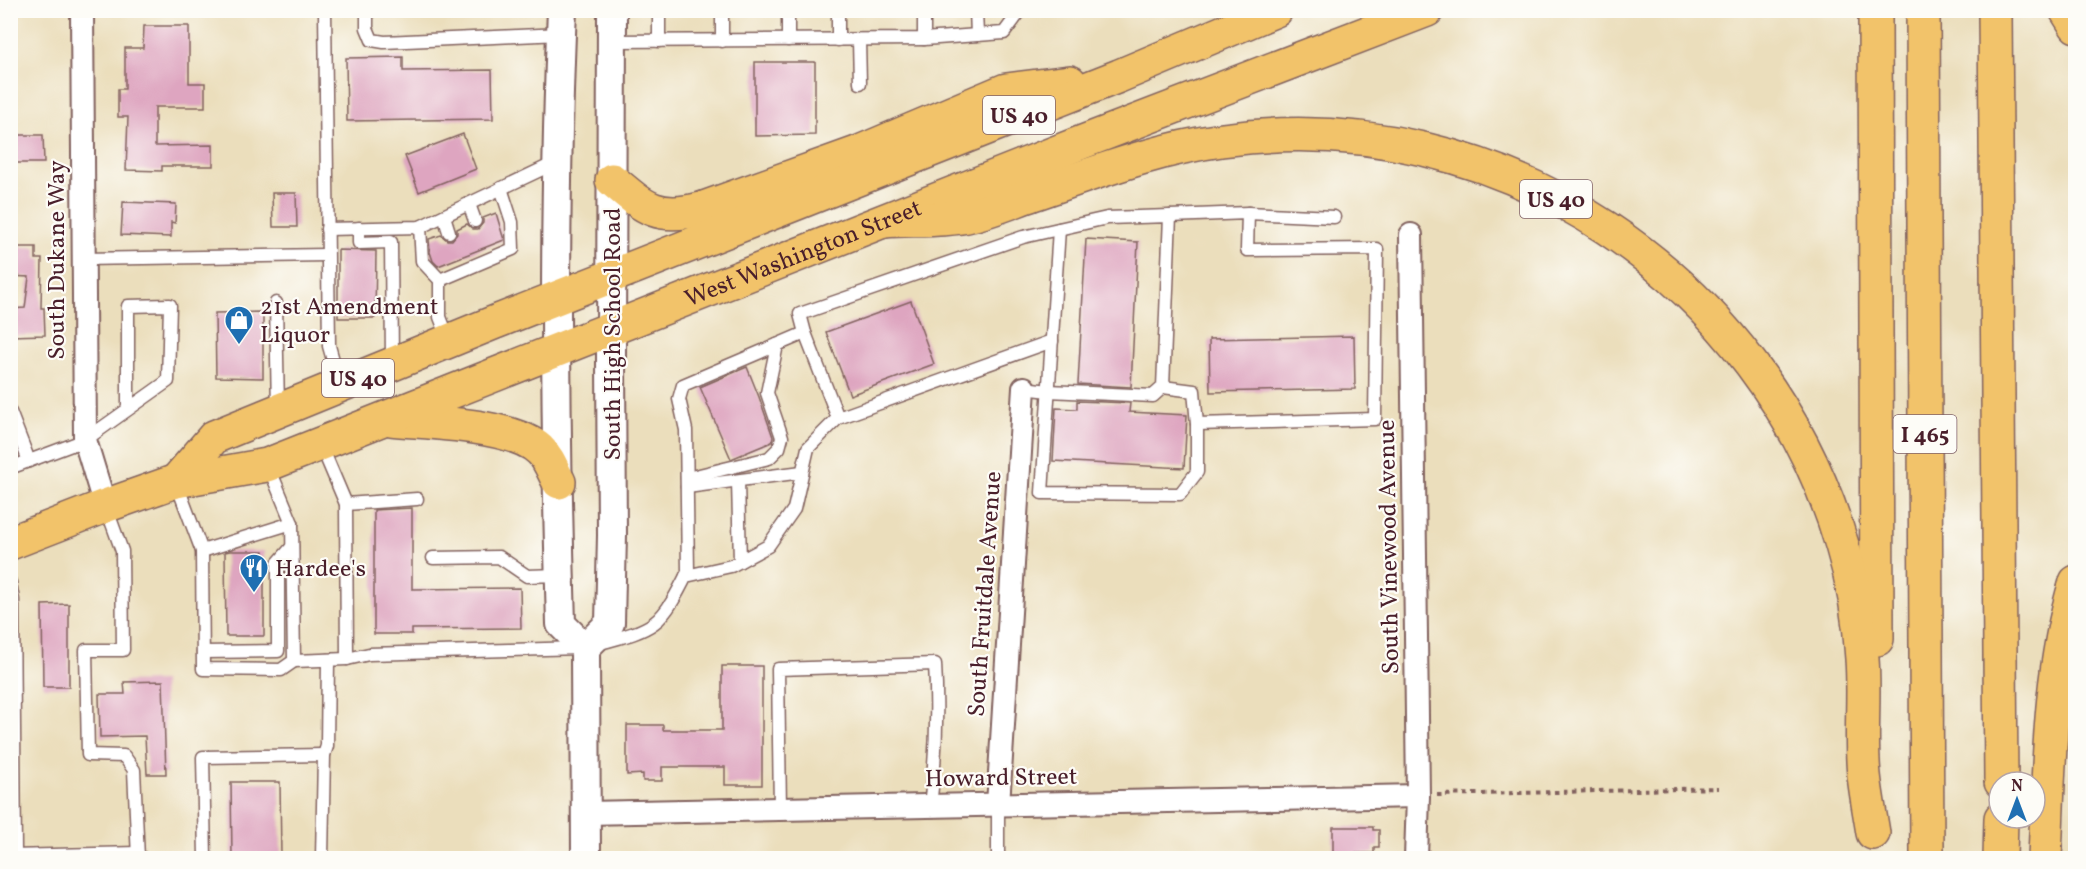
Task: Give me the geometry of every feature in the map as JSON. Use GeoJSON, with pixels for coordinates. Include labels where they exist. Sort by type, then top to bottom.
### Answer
{"type":"FeatureCollection","features":[{"type":"Feature","properties":{"kind":"main road","name":"West Washington Street"},"geometry":{"type":"LineString","coordinates":[[176,481],[214,436],[449,340],[1119,76],[1275,10]]}},
{"type":"Feature","properties":{"kind":"main road","name":"West Washington Street"},"geometry":{"type":"LineString","coordinates":[[10,543],[176,481],[267,465],[885,220],[1427,10]]}},
{"type":"Feature","properties":{"kind":"main road"},"geometry":{"type":"LineString","coordinates":[[1874,845],[1878,775],[1875,10]]}},
{"type":"Feature","properties":{"kind":"main road","name":"I 465"},"geometry":{"type":"LineString","coordinates":[[1923,10],[1927,858]]}},
{"type":"Feature","properties":{"kind":"main road"},"geometry":{"type":"LineString","coordinates":[[1995,10],[2001,770]]}},
{"type":"Feature","properties":{"kind":"main road"},"geometry":{"type":"LineString","coordinates":[[2066,10],[2076,26]]}},
{"type":"Feature","properties":{"kind":"main road"},"geometry":{"type":"LineString","coordinates":[[612,180],[644,205],[666,214],[683,214],[857,153],[1006,90],[1119,76]]}},
{"type":"Feature","properties":{"kind":"main road","name":"US 40"},"geometry":{"type":"LineString","coordinates":[[885,220],[969,216],[1137,159],[1220,140],[1311,135],[1371,139],[1413,146],[1480,166],[1547,194],[1618,235],[1656,262],[1694,297],[1745,353],[1787,416],[1816,474],[1842,544],[1857,616],[1862,659],[1864,775],[1874,845]]}},
{"type":"Feature","properties":{"kind":"main road"},"geometry":{"type":"LineString","coordinates":[[387,419],[465,426],[510,434],[539,449],[559,482]]}},
{"type":"Feature","properties":{"kind":"main road"},"geometry":{"type":"LineString","coordinates":[[2046,858],[2050,749],[2060,647],[2076,582]]}},
{"type":"Feature","properties":{"kind":"main road"},"geometry":{"type":"LineString","coordinates":[[2001,830],[2001,858]]}},
{"type":"Feature","properties":{"kind":"street","name":"South Dukane Way"},"geometry":{"type":"LineString","coordinates":[[82,10],[85,440],[105,506]]}},
{"type":"Feature","properties":{"kind":"street","name":"South High School Road"},"geometry":{"type":"LineString","coordinates":[[585,648],[610,623],[612,10]]}},
{"type":"Feature","properties":{"kind":"street"},"geometry":{"type":"LineString","coordinates":[[562,22],[556,298],[559,575],[561,624],[585,648],[586,858]]}},
{"type":"Feature","properties":{"kind":"street","name":"South Vinewood Avenue"},"geometry":{"type":"LineString","coordinates":[[1411,235],[1418,796],[1416,858]]}},
{"type":"Feature","properties":{"kind":"street","name":"South Fruitdale Avenue"},"geometry":{"type":"LineString","coordinates":[[998,805],[1024,388]]}},
{"type":"Feature","properties":{"kind":"street","name":"Howard Street"},"geometry":{"type":"LineString","coordinates":[[586,813],[1418,796]]}},
{"type":"Feature","properties":{"kind":"lane"},"geometry":{"type":"LineString","coordinates":[[325,10],[329,346],[340,385]]}},
{"type":"Feature","properties":{"kind":"lane"},"geometry":{"type":"LineString","coordinates":[[367,10],[367,28],[372,40],[384,42],[562,22]]}},
{"type":"Feature","properties":{"kind":"lane"},"geometry":{"type":"LineString","coordinates":[[659,10],[660,41]]}},
{"type":"Feature","properties":{"kind":"lane"},"geometry":{"type":"LineString","coordinates":[[722,10],[722,40]]}},
{"type":"Feature","properties":{"kind":"lane"},"geometry":{"type":"LineString","coordinates":[[788,10],[788,40]]}},
{"type":"Feature","properties":{"kind":"lane"},"geometry":{"type":"LineString","coordinates":[[838,10],[838,40]]}},
{"type":"Feature","properties":{"kind":"lane"},"geometry":{"type":"LineString","coordinates":[[924,10],[924,39]]}},
{"type":"Feature","properties":{"kind":"lane"},"geometry":{"type":"LineString","coordinates":[[976,10],[977,36]]}},
{"type":"Feature","properties":{"kind":"lane"},"geometry":{"type":"LineString","coordinates":[[612,41],[859,40],[977,36],[1004,33],[1022,10]]}},
{"type":"Feature","properties":{"kind":"lane"},"geometry":{"type":"LineString","coordinates":[[859,40],[860,83]]}},
{"type":"Feature","properties":{"kind":"lane"},"geometry":{"type":"LineString","coordinates":[[327,229],[420,227],[559,162]]}},
{"type":"Feature","properties":{"kind":"lane"},"geometry":{"type":"LineString","coordinates":[[440,280],[463,271],[487,254],[513,249],[512,222],[501,189]]}},
{"type":"Feature","properties":{"kind":"lane"},"geometry":{"type":"LineString","coordinates":[[469,204],[475,221]]}},
{"type":"Feature","properties":{"kind":"lane"},"geometry":{"type":"LineString","coordinates":[[1197,424],[1375,419],[1377,249],[1247,250],[1248,213]]}},
{"type":"Feature","properties":{"kind":"lane"},"geometry":{"type":"LineString","coordinates":[[838,418],[805,333],[800,314],[1023,237],[1107,218],[1248,213],[1334,217]]}},
{"type":"Feature","properties":{"kind":"lane"},"geometry":{"type":"LineString","coordinates":[[444,216],[449,232]]}},
{"type":"Feature","properties":{"kind":"lane"},"geometry":{"type":"LineString","coordinates":[[1024,388],[1153,396],[1163,387],[1170,216]]}},
{"type":"Feature","properties":{"kind":"lane"},"geometry":{"type":"LineString","coordinates":[[420,227],[422,261],[440,280],[440,316],[449,340]]}},
{"type":"Feature","properties":{"kind":"lane"},"geometry":{"type":"LineString","coordinates":[[358,228],[359,243],[391,242],[392,364]]}},
{"type":"Feature","properties":{"kind":"lane"},"geometry":{"type":"LineString","coordinates":[[1059,229],[1042,493],[1180,494],[1197,472],[1194,391],[1163,387]]}},
{"type":"Feature","properties":{"kind":"lane"},"geometry":{"type":"LineString","coordinates":[[83,259],[327,255]]}},
{"type":"Feature","properties":{"kind":"lane"},"geometry":{"type":"LineString","coordinates":[[458,258],[463,271]]}},
{"type":"Feature","properties":{"kind":"lane"},"geometry":{"type":"LineString","coordinates":[[276,303],[278,410]]}},
{"type":"Feature","properties":{"kind":"lane"},"geometry":{"type":"LineString","coordinates":[[10,468],[85,440],[168,381],[170,305],[128,306],[128,409]]}},
{"type":"Feature","properties":{"kind":"lane"},"geometry":{"type":"LineString","coordinates":[[176,481],[202,551],[203,669],[281,670],[294,661],[346,659],[369,654],[585,648],[643,630],[656,622],[678,592],[688,572],[686,430],[679,399],[683,385],[805,333]]}},
{"type":"Feature","properties":{"kind":"lane"},"geometry":{"type":"LineString","coordinates":[[686,576],[731,566],[768,546],[794,509],[807,448],[838,418],[1052,341]]}},
{"type":"Feature","properties":{"kind":"lane"},"geometry":{"type":"LineString","coordinates":[[687,483],[769,458],[779,448],[782,436],[767,393],[777,345]]}},
{"type":"Feature","properties":{"kind":"lane"},"geometry":{"type":"LineString","coordinates":[[10,412],[29,461]]}},
{"type":"Feature","properties":{"kind":"lane"},"geometry":{"type":"LineString","coordinates":[[321,444],[346,504],[346,659]]}},
{"type":"Feature","properties":{"kind":"lane"},"geometry":{"type":"LineString","coordinates":[[267,465],[292,523],[294,661]]}},
{"type":"Feature","properties":{"kind":"lane"},"geometry":{"type":"LineString","coordinates":[[687,483],[738,481],[802,472]]}},
{"type":"Feature","properties":{"kind":"lane"},"geometry":{"type":"LineString","coordinates":[[738,481],[740,561]]}},
{"type":"Feature","properties":{"kind":"lane"},"geometry":{"type":"LineString","coordinates":[[346,504],[417,499]]}},
{"type":"Feature","properties":{"kind":"lane"},"geometry":{"type":"LineString","coordinates":[[10,582],[13,600],[13,856],[138,856],[134,770],[124,756],[88,755],[86,650],[123,650],[122,551],[105,506]]}},
{"type":"Feature","properties":{"kind":"lane"},"geometry":{"type":"LineString","coordinates":[[202,551],[292,523]]}},
{"type":"Feature","properties":{"kind":"lane"},"geometry":{"type":"LineString","coordinates":[[203,652],[278,651],[278,563],[292,547]]}},
{"type":"Feature","properties":{"kind":"lane"},"geometry":{"type":"LineString","coordinates":[[433,558],[499,557],[526,576],[559,575]]}},
{"type":"Feature","properties":{"kind":"lane"},"geometry":{"type":"LineString","coordinates":[[322,858],[328,660]]}},
{"type":"Feature","properties":{"kind":"lane"},"geometry":{"type":"LineString","coordinates":[[780,809],[778,669],[935,664],[936,760],[930,806]]}},
{"type":"Feature","properties":{"kind":"lane"},"geometry":{"type":"LineString","coordinates":[[205,858],[203,757],[324,755]]}},
{"type":"Feature","properties":{"kind":"lane"},"geometry":{"type":"LineString","coordinates":[[998,805],[998,858]]}},
{"type":"Feature","properties":{"kind":"path"},"geometry":{"type":"LineString","coordinates":[[1418,796],[1719,788]]}},
{"type":"Feature","properties":{"kind":"building"},"geometry":{"type":"Polygon","coordinates":[[[144,26],[189,26],[189,83],[205,83],[205,107],[155,107],[155,146],[213,145],[213,166],[162,166],[162,171],[126,170],[128,117],[118,117],[118,89],[125,89],[125,48],[143,48],[144,26]]]}},
{"type":"Feature","properties":{"kind":"building"},"geometry":{"type":"Polygon","coordinates":[[[403,57],[403,71],[492,70],[493,119],[347,121],[346,58],[403,57]]]}},
{"type":"Feature","properties":{"kind":"building"},"geometry":{"type":"Polygon","coordinates":[[[755,62],[815,62],[815,135],[755,136],[755,62]]]}},
{"type":"Feature","properties":{"kind":"building"},"geometry":{"type":"Polygon","coordinates":[[[463,134],[476,169],[419,192],[405,156],[463,134]]]}},
{"type":"Feature","properties":{"kind":"building"},"geometry":{"type":"Polygon","coordinates":[[[10,135],[43,135],[44,163],[10,163],[10,135]]]}},
{"type":"Feature","properties":{"kind":"building"},"geometry":{"type":"Polygon","coordinates":[[[272,193],[296,193],[297,227],[273,227],[272,193]]]}},
{"type":"Feature","properties":{"kind":"building"},"geometry":{"type":"Polygon","coordinates":[[[123,202],[176,204],[175,223],[171,222],[171,237],[121,235],[123,202]]]}},
{"type":"Feature","properties":{"kind":"building"},"geometry":{"type":"Polygon","coordinates":[[[496,213],[504,240],[438,266],[433,261],[429,239],[441,235],[447,240],[452,240],[457,234],[457,229],[467,224],[473,229],[478,229],[483,223],[483,218],[496,213]]]}},
{"type":"Feature","properties":{"kind":"building"},"geometry":{"type":"Polygon","coordinates":[[[1086,239],[1138,242],[1131,387],[1078,384],[1086,239]]]}},
{"type":"Feature","properties":{"kind":"building"},"geometry":{"type":"Polygon","coordinates":[[[10,247],[36,247],[36,259],[42,259],[41,308],[44,308],[45,335],[10,336],[10,309],[25,308],[29,277],[10,276],[10,247]]]}},
{"type":"Feature","properties":{"kind":"building"},"geometry":{"type":"Polygon","coordinates":[[[338,250],[376,251],[375,318],[338,318],[338,250]]]}},
{"type":"Feature","properties":{"kind":"building"},"geometry":{"type":"Polygon","coordinates":[[[911,301],[934,364],[850,395],[826,332],[911,301]]]}},
{"type":"Feature","properties":{"kind":"building"},"geometry":{"type":"Polygon","coordinates":[[[263,312],[263,378],[216,377],[215,313],[263,312]]]}},
{"type":"Feature","properties":{"kind":"building"},"geometry":{"type":"Polygon","coordinates":[[[1354,336],[1355,389],[1210,392],[1209,339],[1354,336]]]}},
{"type":"Feature","properties":{"kind":"building"},"geometry":{"type":"Polygon","coordinates":[[[747,367],[773,437],[772,442],[731,459],[700,387],[747,367]]]}},
{"type":"Feature","properties":{"kind":"building"},"geometry":{"type":"Polygon","coordinates":[[[1077,401],[1130,403],[1129,412],[1187,415],[1184,468],[1053,461],[1056,408],[1077,409],[1077,401]]]}},
{"type":"Feature","properties":{"kind":"building"},"geometry":{"type":"Polygon","coordinates":[[[412,508],[412,589],[520,588],[521,628],[412,629],[412,634],[374,634],[374,510],[412,508]]]}},
{"type":"Feature","properties":{"kind":"building"},"geometry":{"type":"Polygon","coordinates":[[[264,551],[264,636],[226,636],[225,552],[264,551]]]}},
{"type":"Feature","properties":{"kind":"building"},"geometry":{"type":"Polygon","coordinates":[[[69,604],[69,687],[43,687],[42,605],[69,604]]]}},
{"type":"Feature","properties":{"kind":"building"},"geometry":{"type":"Polygon","coordinates":[[[722,666],[762,666],[762,785],[725,785],[725,767],[662,767],[662,781],[643,781],[643,774],[627,775],[627,725],[663,725],[663,730],[722,730],[722,666]]]}},
{"type":"Feature","properties":{"kind":"building"},"geometry":{"type":"Polygon","coordinates":[[[163,681],[166,774],[147,774],[145,736],[100,737],[99,694],[125,694],[124,682],[163,681]]]}},
{"type":"Feature","properties":{"kind":"building"},"geometry":{"type":"Polygon","coordinates":[[[231,782],[280,782],[281,858],[232,858],[231,782]]]}},
{"type":"Feature","properties":{"kind":"building"},"geometry":{"type":"Polygon","coordinates":[[[1333,827],[1373,827],[1373,830],[1379,830],[1379,847],[1374,847],[1374,853],[1333,854],[1333,827]]]}},
{"type":"Feature","properties":{"kind":"place","name":"21st Amendment Liquor"},"geometry":{"type":"Point","coordinates":[239,346]}},
{"type":"Feature","properties":{"kind":"place","name":"Hardee's"},"geometry":{"type":"Point","coordinates":[254,594]}}]}
